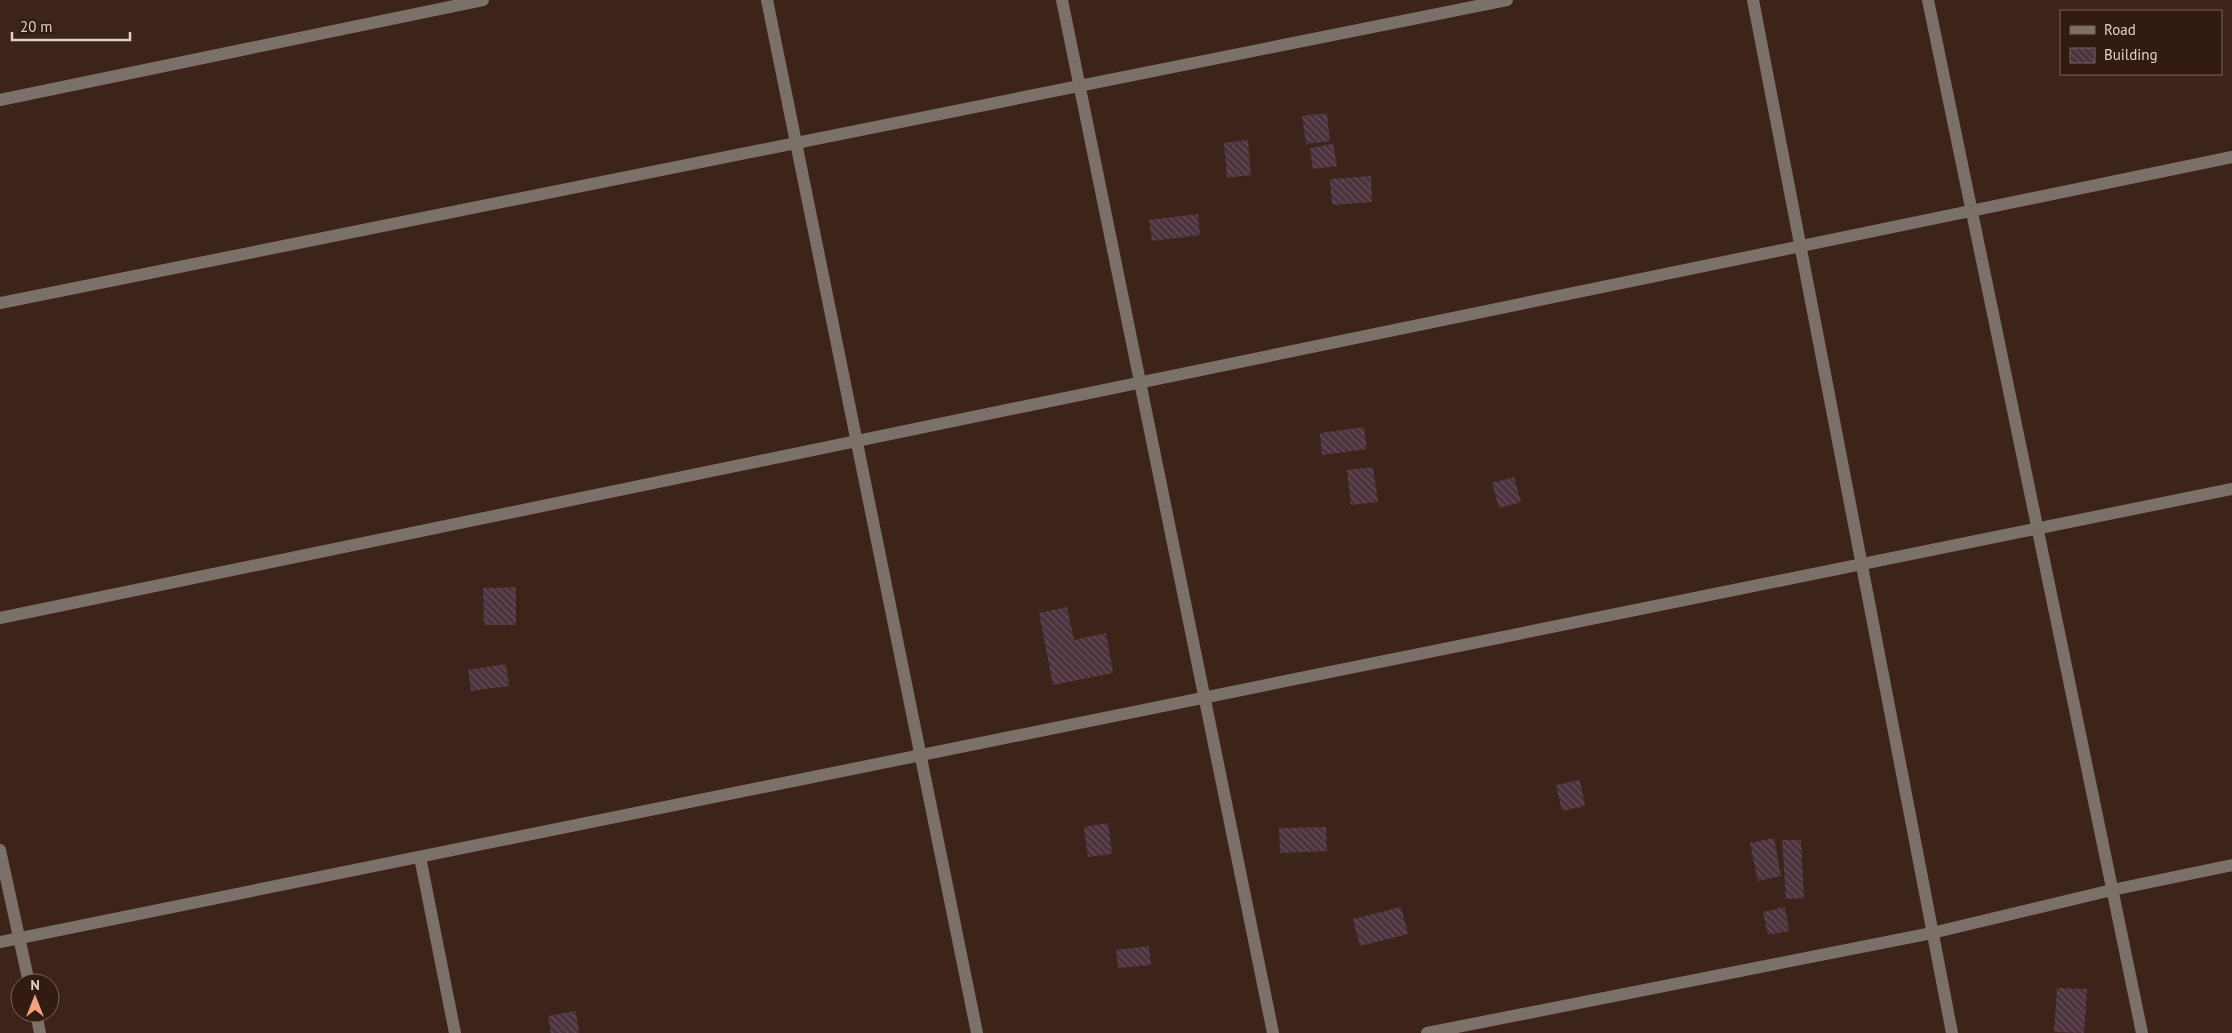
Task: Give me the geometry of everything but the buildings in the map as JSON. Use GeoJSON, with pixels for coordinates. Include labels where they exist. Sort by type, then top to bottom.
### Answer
{"type":"FeatureCollection","features":[{"type":"Feature","properties":{"kind":"street"},"geometry":{"type":"LineString","coordinates":[[0,100],[483,0]]}},
{"type":"Feature","properties":{"kind":"street"},"geometry":{"type":"LineString","coordinates":[[767,0],[977,1033]]}},
{"type":"Feature","properties":{"kind":"street"},"geometry":{"type":"LineString","coordinates":[[1062,0],[1273,1033]]}},
{"type":"Feature","properties":{"kind":"street"},"geometry":{"type":"LineString","coordinates":[[0,303],[1507,0]]}},
{"type":"Feature","properties":{"kind":"street"},"geometry":{"type":"LineString","coordinates":[[1753,0],[1860,565],[1952,1033]]}},
{"type":"Feature","properties":{"kind":"street"},"geometry":{"type":"LineString","coordinates":[[1928,0],[2142,1033]]}},
{"type":"Feature","properties":{"kind":"street"},"geometry":{"type":"LineString","coordinates":[[0,618],[2232,157]]}},
{"type":"Feature","properties":{"kind":"street"},"geometry":{"type":"LineString","coordinates":[[0,942],[2232,489]]}},
{"type":"Feature","properties":{"kind":"street"},"geometry":{"type":"LineString","coordinates":[[0,850],[27,973]]}},
{"type":"Feature","properties":{"kind":"street"},"geometry":{"type":"LineString","coordinates":[[420,857],[455,1033]]}},
{"type":"Feature","properties":{"kind":"street"},"geometry":{"type":"LineString","coordinates":[[1427,1033],[1932,933],[2112,890],[2232,865]]}}]}
